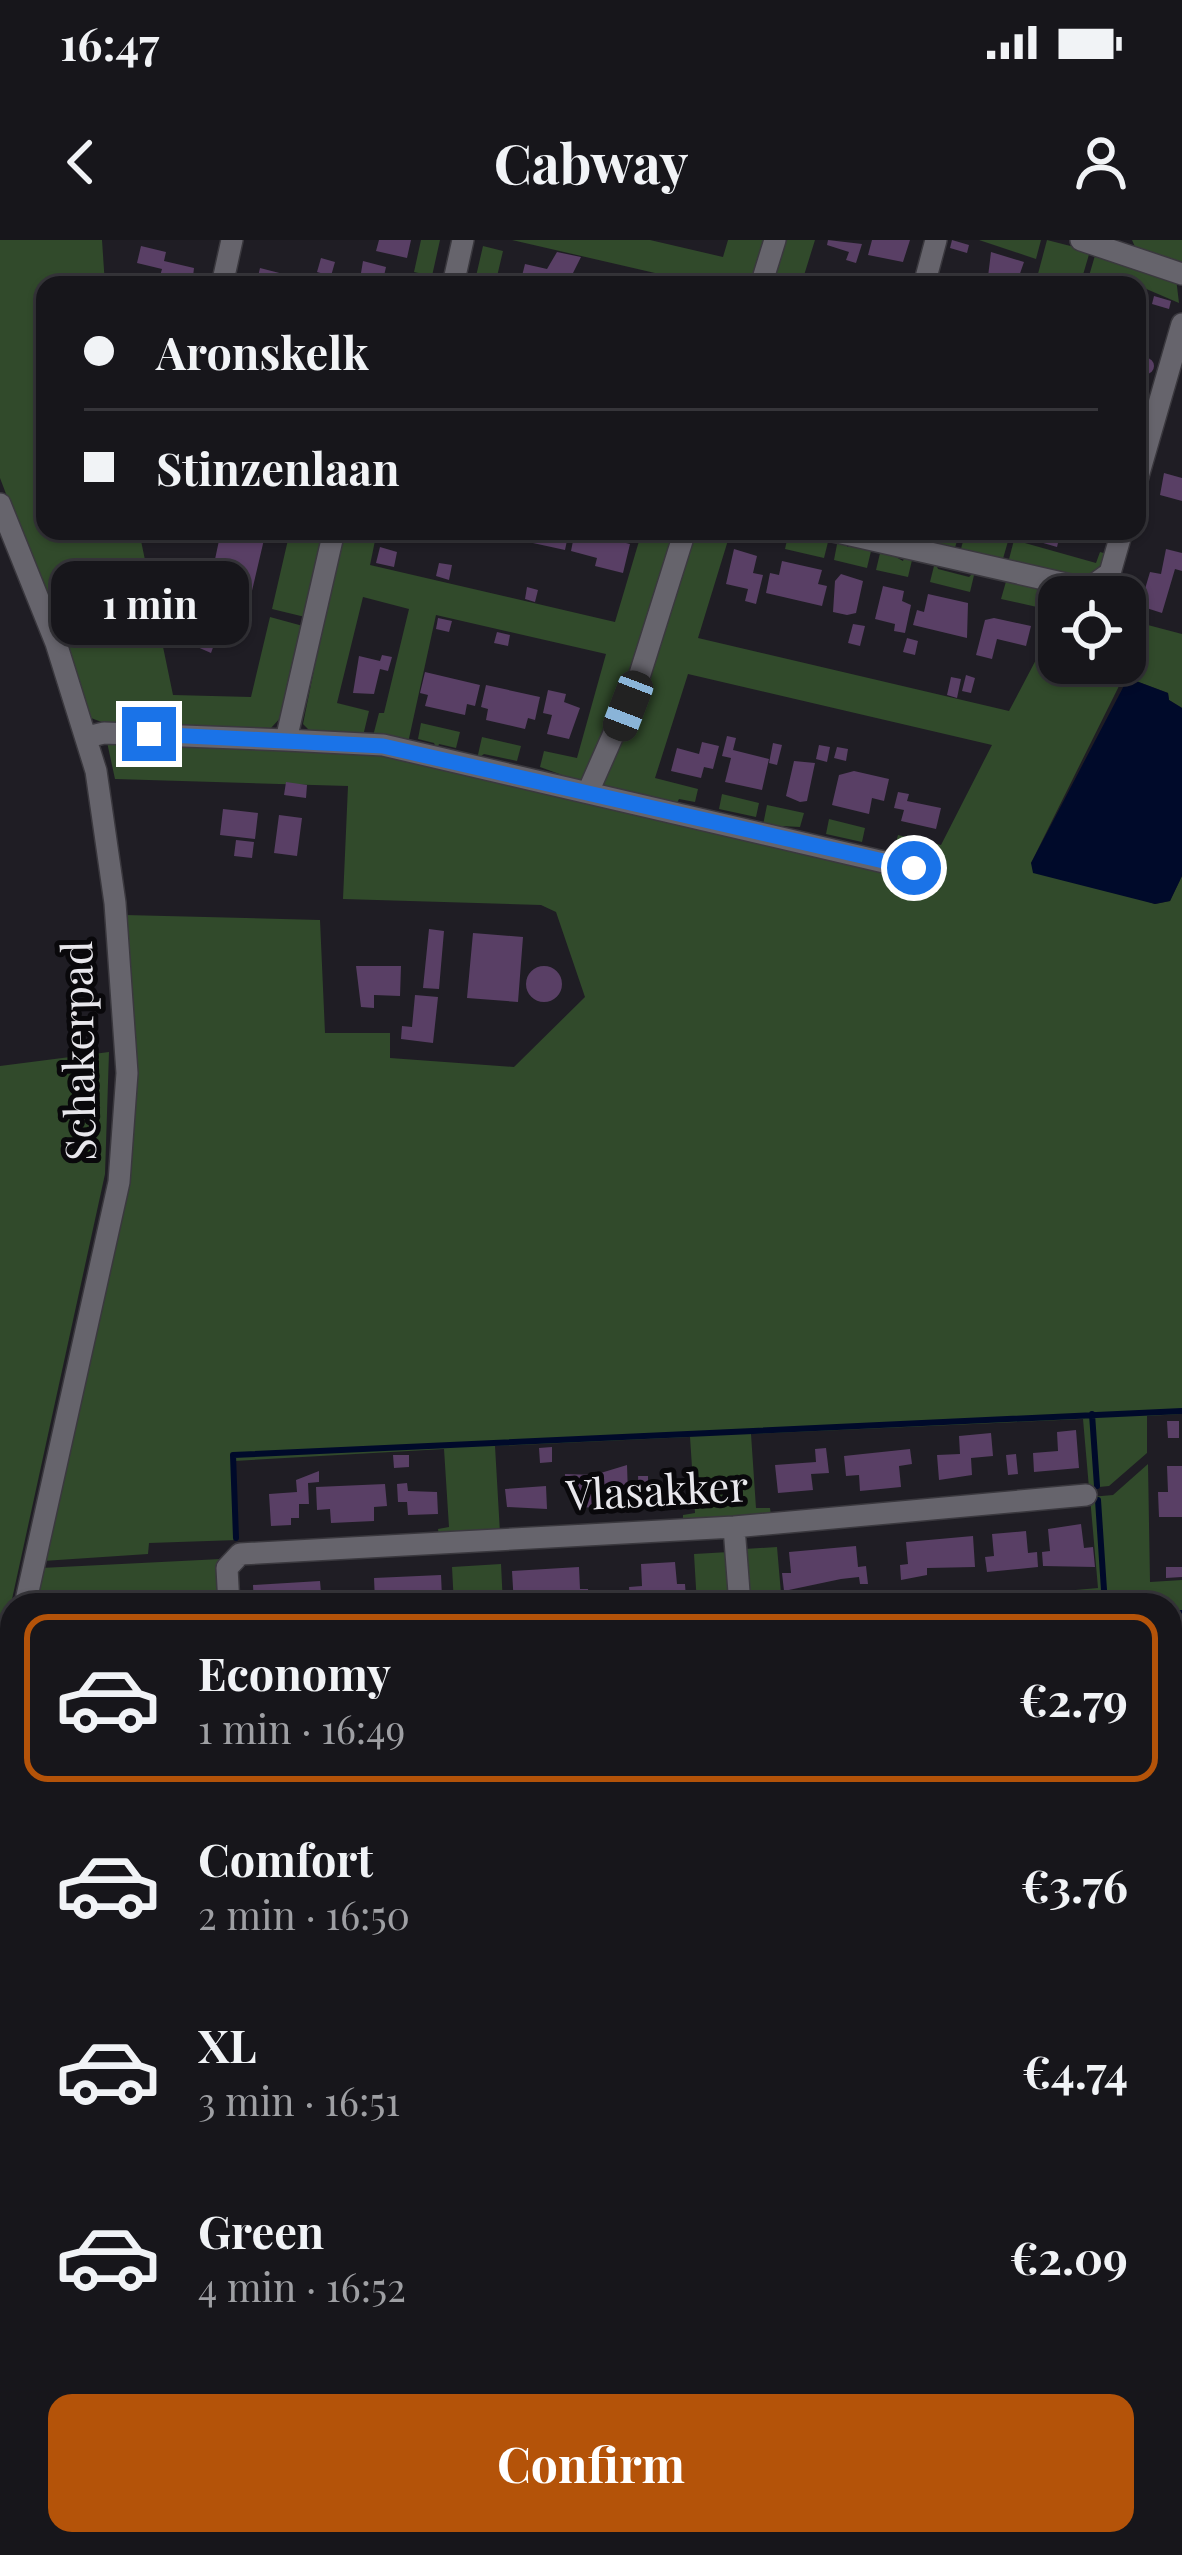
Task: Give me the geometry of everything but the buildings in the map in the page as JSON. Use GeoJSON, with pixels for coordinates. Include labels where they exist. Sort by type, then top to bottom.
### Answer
{"type":"FeatureCollection","features":[{"type":"Feature","properties":{"kind":"street"},"geometry":{"type":"LineString","coordinates":[[224,276],[232,240]]}},
{"type":"Feature","properties":{"kind":"street"},"geometry":{"type":"LineString","coordinates":[[454,276],[463,240]]}},
{"type":"Feature","properties":{"kind":"street"},"geometry":{"type":"LineString","coordinates":[[763,276],[775,240]]}},
{"type":"Feature","properties":{"kind":"street"},"geometry":{"type":"LineString","coordinates":[[927,276],[937,240]]}},
{"type":"Feature","properties":{"kind":"street"},"geometry":{"type":"LineString","coordinates":[[1081,240],[1182,274]]}},
{"type":"Feature","properties":{"kind":"street"},"geometry":{"type":"LineString","coordinates":[[1146,449],[1182,324]]}},
{"type":"Feature","properties":{"kind":"street","name":"Schakerpad"},"geometry":{"type":"LineString","coordinates":[[0,504],[87,737],[115,902],[127,1073],[124,1141],[107,1248],[28,1593]]}},
{"type":"Feature","properties":{"kind":"street"},"geometry":{"type":"LineString","coordinates":[[286,740],[332,540]]}},
{"type":"Feature","properties":{"kind":"street"},"geometry":{"type":"LineString","coordinates":[[588,792],[640,674],[683,540]]}},
{"type":"Feature","properties":{"kind":"street"},"geometry":{"type":"LineString","coordinates":[[881,540],[1088,589],[1110,573],[1119,540]]}},
{"type":"Feature","properties":{"kind":"street"},"geometry":{"type":"LineString","coordinates":[[87,737],[104,733],[383,746],[914,868]]}},
{"type":"Feature","properties":{"kind":"street","name":"Vlasakker"},"geometry":{"type":"LineString","coordinates":[[228,1593],[227,1568],[232,1558],[734,1527],[1086,1495]]}},
{"type":"Feature","properties":{"kind":"street"},"geometry":{"type":"LineString","coordinates":[[734,1527],[739,1593]]}},
{"type":"Feature","properties":{"kind":"green space"},"geometry":{"type":"Polygon","coordinates":[[[0,240],[102,240],[104,276],[36,276],[36,540],[141,540],[173,695],[251,697],[270,617],[303,626],[282,716],[271,728],[107,724],[91,718],[0,478],[0,240]]]}},
{"type":"Feature","properties":{"kind":"green space"},"geometry":{"type":"Polygon","coordinates":[[[421,240],[440,240],[432,276],[414,272],[421,240]]]}},
{"type":"Feature","properties":{"kind":"green space"},"geometry":{"type":"Polygon","coordinates":[[[512,240],[650,240],[723,257],[728,240],[769,240],[758,276],[668,276],[512,240]]]}},
{"type":"Feature","properties":{"kind":"green space"},"geometry":{"type":"Polygon","coordinates":[[[779,240],[815,240],[804,276],[768,276],[779,240]]]}},
{"type":"Feature","properties":{"kind":"green space"},"geometry":{"type":"Polygon","coordinates":[[[979,240],[1041,240],[1036,259],[979,240]]]}},
{"type":"Feature","properties":{"kind":"green space"},"geometry":{"type":"Polygon","coordinates":[[[1047,240],[1090,251],[1083,276],[1037,276],[1047,240]]]}},
{"type":"Feature","properties":{"kind":"green space"},"geometry":{"type":"Polygon","coordinates":[[[1132,240],[1182,240],[1182,263],[1136,249],[1132,240]]]}},
{"type":"Feature","properties":{"kind":"green space"},"geometry":{"type":"Polygon","coordinates":[[[483,246],[503,251],[497,276],[476,276],[483,246]]]}},
{"type":"Feature","properties":{"kind":"green space"},"geometry":{"type":"Polygon","coordinates":[[[1096,252],[1176,278],[1179,303],[1146,289],[1146,276],[1089,276],[1096,252]]]}},
{"type":"Feature","properties":{"kind":"green space"},"geometry":{"type":"Polygon","coordinates":[[[288,540],[323,540],[305,617],[272,609],[288,540]]]}},
{"type":"Feature","properties":{"kind":"green space"},"geometry":{"type":"Polygon","coordinates":[[[340,540],[375,540],[370,565],[615,622],[639,540],[677,540],[636,674],[587,784],[540,767],[544,751],[577,758],[606,654],[436,615],[408,743],[373,736],[379,713],[384,713],[409,609],[363,597],[337,703],[369,711],[363,736],[310,731],[303,724],[340,540]]]}},
{"type":"Feature","properties":{"kind":"green space"},"geometry":{"type":"Polygon","coordinates":[[[687,540],[728,540],[698,638],[1009,711],[1038,656],[1038,684],[1120,684],[1031,863],[1155,904],[1170,901],[1182,876],[1182,1414],[1147,1416],[1147,1453],[1109,1486],[1089,1488],[1083,1419],[751,1434],[756,1508],[770,1508],[771,1515],[683,1522],[683,1515],[695,1513],[690,1437],[495,1446],[500,1533],[439,1536],[438,1529],[449,1527],[444,1449],[234,1461],[238,1540],[149,1543],[148,1554],[43,1561],[129,1167],[125,915],[320,920],[325,1033],[390,1033],[390,1058],[514,1067],[585,997],[556,912],[541,905],[343,899],[348,786],[115,779],[107,742],[362,751],[910,859],[911,853],[894,850],[898,835],[941,845],[992,745],[688,674],[655,778],[698,789],[695,802],[679,799],[676,805],[597,786],[687,540]]]}},
{"type":"Feature","properties":{"kind":"green space"},"geometry":{"type":"Polygon","coordinates":[[[787,540],[828,540],[824,558],[785,549],[787,540]]]}},
{"type":"Feature","properties":{"kind":"green space"},"geometry":{"type":"Polygon","coordinates":[[[838,540],[847,542],[847,547],[872,547],[867,568],[834,560],[838,540]]]}},
{"type":"Feature","properties":{"kind":"green space"},"geometry":{"type":"Polygon","coordinates":[[[909,540],[957,540],[954,551],[909,540]]]}},
{"type":"Feature","properties":{"kind":"green space"},"geometry":{"type":"Polygon","coordinates":[[[963,540],[1008,540],[1002,562],[960,552],[963,540]]]}},
{"type":"Feature","properties":{"kind":"green space"},"geometry":{"type":"Polygon","coordinates":[[[1014,540],[1096,563],[1100,552],[1107,554],[1103,570],[1094,576],[1065,576],[1008,563],[1014,540]]]}},
{"type":"Feature","properties":{"kind":"green space"},"geometry":{"type":"Polygon","coordinates":[[[881,549],[903,561],[905,555],[913,556],[908,577],[876,570],[881,549]]]}},
{"type":"Feature","properties":{"kind":"green space"},"geometry":{"type":"Polygon","coordinates":[[[935,562],[938,569],[969,577],[975,571],[970,592],[930,582],[935,562]]]}},
{"type":"Feature","properties":{"kind":"green space"},"geometry":{"type":"Polygon","coordinates":[[[1007,578],[1038,586],[1038,607],[1001,599],[1007,578]]]}},
{"type":"Feature","properties":{"kind":"green space"},"geometry":{"type":"Polygon","coordinates":[[[1146,625],[1182,634],[1182,708],[1169,700],[1168,693],[1144,684],[1146,625]]]}},
{"type":"Feature","properties":{"kind":"green space"},"geometry":{"type":"Polygon","coordinates":[[[421,723],[460,732],[456,748],[439,744],[437,750],[434,743],[418,739],[421,723]]]}},
{"type":"Feature","properties":{"kind":"green space"},"geometry":{"type":"Polygon","coordinates":[[[482,737],[521,746],[517,761],[484,754],[477,759],[482,737]]]}},
{"type":"Feature","properties":{"kind":"green space"},"geometry":{"type":"Polygon","coordinates":[[[722,794],[759,803],[756,817],[719,809],[722,794]]]}},
{"type":"Feature","properties":{"kind":"green space"},"geometry":{"type":"Polygon","coordinates":[[[767,805],[804,813],[800,827],[763,825],[767,805]]]}},
{"type":"Feature","properties":{"kind":"green space"},"geometry":{"type":"Polygon","coordinates":[[[829,819],[865,828],[862,842],[826,834],[829,819]]]}},
{"type":"Feature","properties":{"kind":"green space"},"geometry":{"type":"Polygon","coordinates":[[[109,1052],[105,1174],[13,1593],[0,1593],[0,1066],[109,1052]]]}},
{"type":"Feature","properties":{"kind":"green space"},"geometry":{"type":"Polygon","coordinates":[[[1148,1464],[1150,1582],[1182,1580],[1182,1593],[1041,1593],[1098,1588],[1090,1497],[1113,1495],[1148,1464]]]}},
{"type":"Feature","properties":{"kind":"green space"},"geometry":{"type":"Polygon","coordinates":[[[777,1547],[781,1593],[746,1593],[744,1549],[777,1547]]]}},
{"type":"Feature","properties":{"kind":"green space"},"geometry":{"type":"Polygon","coordinates":[[[729,1552],[731,1593],[696,1593],[694,1554],[729,1552]]]}},
{"type":"Feature","properties":{"kind":"green space"},"geometry":{"type":"Polygon","coordinates":[[[221,1559],[223,1593],[36,1593],[41,1568],[221,1559]]]}},
{"type":"Feature","properties":{"kind":"green space"},"geometry":{"type":"Polygon","coordinates":[[[501,1564],[502,1593],[453,1593],[452,1567],[501,1564]]]}},
{"type":"Feature","properties":{"kind":"water"},"geometry":{"type":"Polygon","coordinates":[[[1125,684],[1144,684],[1168,693],[1169,700],[1182,708],[1182,876],[1170,901],[1155,904],[1033,873],[1031,863],[1125,684]]]}},
{"type":"Feature","properties":{"kind":"waterway"},"geometry":{"type":"LineString","coordinates":[[236,1538],[233,1455],[1182,1411]]}},
{"type":"Feature","properties":{"kind":"waterway"},"geometry":{"type":"LineString","coordinates":[[1092,1414],[1097,1486]]}},
{"type":"Feature","properties":{"kind":"waterway"},"geometry":{"type":"LineString","coordinates":[[1098,1500],[1104,1593]]}},
{"type":"Feature","properties":{"kind":"route"},"geometry":{"type":"LineString","coordinates":[[149,734],[383,746],[914,868]]}}]}
